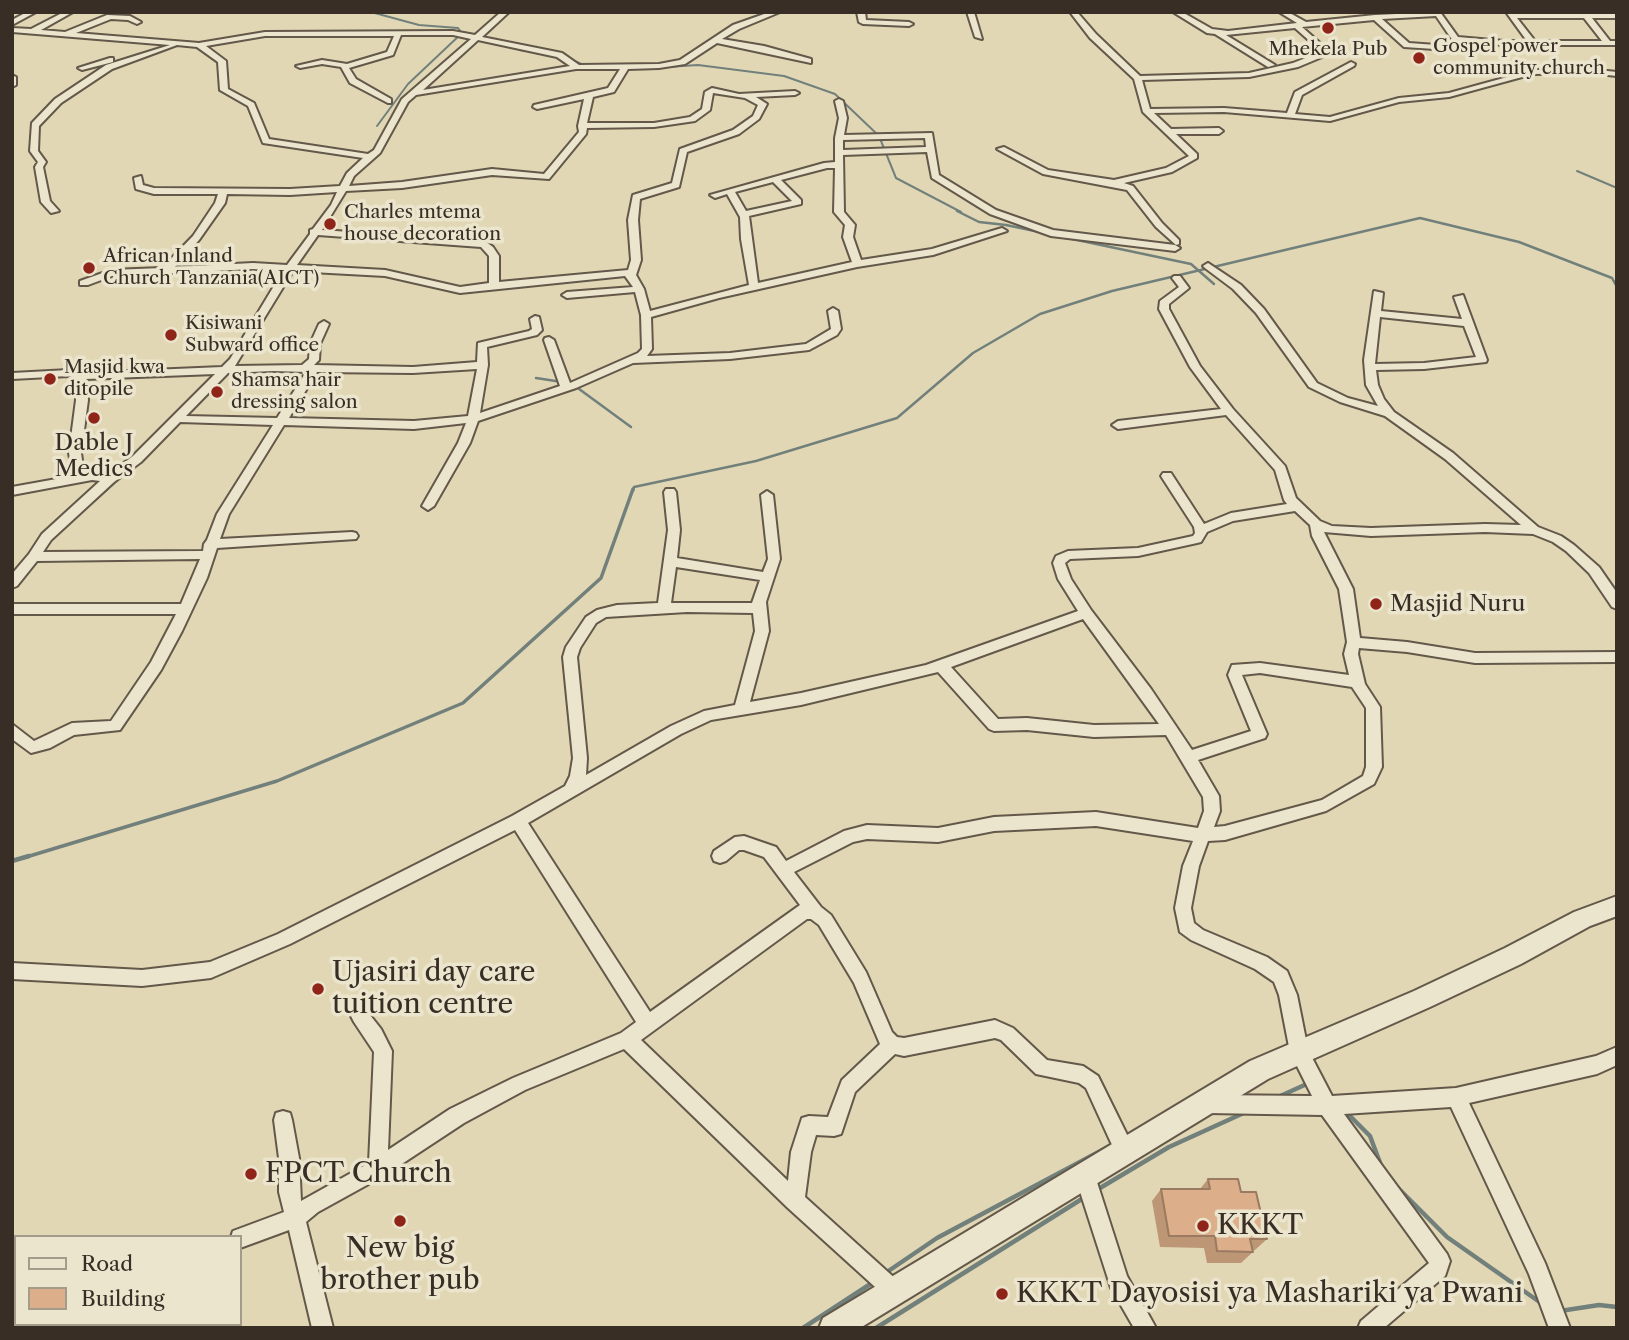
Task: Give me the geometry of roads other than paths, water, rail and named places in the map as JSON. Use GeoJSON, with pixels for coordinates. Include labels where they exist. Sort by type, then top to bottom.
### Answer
{"type":"FeatureCollection","features":[{"type":"Feature","properties":{"kind":"street"},"geometry":{"type":"LineString","coordinates":[[12,23],[33,12]]}},
{"type":"Feature","properties":{"kind":"street"},"geometry":{"type":"LineString","coordinates":[[31,33],[70,12]]}},
{"type":"Feature","properties":{"kind":"street"},"geometry":{"type":"LineString","coordinates":[[12,583],[34,557],[46,537],[180,419],[234,361],[289,269],[313,232],[335,205],[350,175],[377,151],[405,101],[506,12]]}},
{"type":"Feature","properties":{"kind":"street"},"geometry":{"type":"LineString","coordinates":[[415,93],[576,66],[677,64],[744,24],[777,12]]}},
{"type":"Feature","properties":{"kind":"street"},"geometry":{"type":"LineString","coordinates":[[861,12],[863,22],[909,24]]}},
{"type":"Feature","properties":{"kind":"street"},"geometry":{"type":"LineString","coordinates":[[970,12],[979,37]]}},
{"type":"Feature","properties":{"kind":"street"},"geometry":{"type":"LineString","coordinates":[[1073,12],[1093,36],[1138,78],[1147,111],[1192,153],[1194,158],[1169,170],[1114,183]]}},
{"type":"Feature","properties":{"kind":"street"},"geometry":{"type":"LineString","coordinates":[[1176,12],[1271,65]]}},
{"type":"Feature","properties":{"kind":"street"},"geometry":{"type":"LineString","coordinates":[[1138,78],[1250,75],[1295,65],[1319,55],[1316,43],[1300,25],[1282,12]]}},
{"type":"Feature","properties":{"kind":"street"},"geometry":{"type":"LineString","coordinates":[[1215,32],[1246,32],[1375,17],[1437,13],[1456,39],[1465,46],[1407,45],[1375,17]]}},
{"type":"Feature","properties":{"kind":"street"},"geometry":{"type":"LineString","coordinates":[[1510,14],[1533,43]]}},
{"type":"Feature","properties":{"kind":"street"},"geometry":{"type":"LineString","coordinates":[[1510,14],[1617,16]]}},
{"type":"Feature","properties":{"kind":"street"},"geometry":{"type":"LineString","coordinates":[[1587,17],[1613,43]]}},
{"type":"Feature","properties":{"kind":"street"},"geometry":{"type":"LineString","coordinates":[[65,34],[103,19],[123,18],[137,22]]}},
{"type":"Feature","properties":{"kind":"street"},"geometry":{"type":"LineString","coordinates":[[12,30],[131,38],[176,45]]}},
{"type":"Feature","properties":{"kind":"street"},"geometry":{"type":"LineString","coordinates":[[82,68],[142,49],[199,45],[265,34],[458,34],[559,55],[576,66]]}},
{"type":"Feature","properties":{"kind":"street"},"geometry":{"type":"LineString","coordinates":[[300,66],[322,62],[347,66],[390,54],[398,34]]}},
{"type":"Feature","properties":{"kind":"street"},"geometry":{"type":"LineString","coordinates":[[1456,39],[1613,43]]}},
{"type":"Feature","properties":{"kind":"street"},"geometry":{"type":"LineString","coordinates":[[715,40],[761,48],[808,61]]}},
{"type":"Feature","properties":{"kind":"street"},"geometry":{"type":"LineString","coordinates":[[54,211],[46,202],[39,167],[42,162],[34,151],[35,125],[51,106],[109,67],[176,45]]}},
{"type":"Feature","properties":{"kind":"street"},"geometry":{"type":"LineString","coordinates":[[199,45],[222,61],[224,90],[251,105],[266,142],[369,157]]}},
{"type":"Feature","properties":{"kind":"street"},"geometry":{"type":"LineString","coordinates":[[1290,117],[1298,94],[1351,64]]}},
{"type":"Feature","properties":{"kind":"street"},"geometry":{"type":"LineString","coordinates":[[347,66],[345,70],[353,81],[388,101]]}},
{"type":"Feature","properties":{"kind":"street"},"geometry":{"type":"LineString","coordinates":[[537,107],[612,88],[625,67]]}},
{"type":"Feature","properties":{"kind":"street"},"geometry":{"type":"LineString","coordinates":[[1147,111],[1224,110],[1322,120],[1343,118],[1399,100],[1449,95],[1508,77],[1539,71],[1617,74]]}},
{"type":"Feature","properties":{"kind":"street"},"geometry":{"type":"LineString","coordinates":[[12,77],[12,85]]}},
{"type":"Feature","properties":{"kind":"street"},"geometry":{"type":"LineString","coordinates":[[582,125],[644,125],[684,121],[698,117],[706,110],[710,90],[747,96],[795,93]]}},
{"type":"Feature","properties":{"kind":"street"},"geometry":{"type":"LineString","coordinates":[[138,178],[139,187],[154,191],[223,191],[341,190],[402,185],[492,172],[546,177],[583,132],[589,94]]}},
{"type":"Feature","properties":{"kind":"street"},"geometry":{"type":"LineString","coordinates":[[180,419],[414,425],[473,419],[566,388],[634,360],[647,349],[646,315],[639,289],[631,275],[636,260],[633,220],[636,197],[677,184],[683,151],[736,132],[756,117],[763,104],[747,96]]}},
{"type":"Feature","properties":{"kind":"street"},"geometry":{"type":"LineString","coordinates":[[839,101],[843,118],[838,153],[839,216],[850,225],[847,234],[857,264]]}},
{"type":"Feature","properties":{"kind":"street"},"geometry":{"type":"LineString","coordinates":[[1167,132],[1219,131]]}},
{"type":"Feature","properties":{"kind":"street"},"geometry":{"type":"LineString","coordinates":[[839,138],[927,135],[931,137],[929,149],[933,172],[937,178],[983,207],[1028,227],[1051,233],[1176,245],[1134,191],[1114,183],[1046,172],[1001,149]]}},
{"type":"Feature","properties":{"kind":"street"},"geometry":{"type":"LineString","coordinates":[[838,153],[929,149]]}},
{"type":"Feature","properties":{"kind":"street"},"geometry":{"type":"LineString","coordinates":[[715,195],[827,165],[839,165]]}},
{"type":"Feature","properties":{"kind":"street"},"geometry":{"type":"LineString","coordinates":[[744,214],[798,202],[775,179]]}},
{"type":"Feature","properties":{"kind":"street"},"geometry":{"type":"LineString","coordinates":[[164,270],[177,260],[196,238],[220,204],[223,191]]}},
{"type":"Feature","properties":{"kind":"street"},"geometry":{"type":"LineString","coordinates":[[730,191],[744,214],[754,287]]}},
{"type":"Feature","properties":{"kind":"street"},"geometry":{"type":"LineString","coordinates":[[646,315],[857,264],[926,254],[1002,231]]}},
{"type":"Feature","properties":{"kind":"street"},"geometry":{"type":"LineString","coordinates":[[313,232],[483,244],[490,248],[494,256],[494,286]]}},
{"type":"Feature","properties":{"kind":"street"},"geometry":{"type":"LineString","coordinates":[[1208,266],[1237,287],[1260,311],[1313,385],[1344,400],[1390,414]]}},
{"type":"Feature","properties":{"kind":"street"},"geometry":{"type":"LineString","coordinates":[[84,283],[111,273],[253,267],[385,273],[460,290],[592,275],[631,275]]}},
{"type":"Feature","properties":{"kind":"street"},"geometry":{"type":"LineString","coordinates":[[1177,278],[1184,288],[1164,303],[1164,309],[1195,367],[1229,411],[1281,469],[1290,500],[1316,524],[1329,530],[1371,532],[1495,528],[1534,530]]}},
{"type":"Feature","properties":{"kind":"street"},"geometry":{"type":"LineString","coordinates":[[567,295],[639,289]]}},
{"type":"Feature","properties":{"kind":"street"},"geometry":{"type":"LineString","coordinates":[[1378,293],[1370,367],[1376,395],[1390,414],[1449,456],[1534,530],[1570,548],[1594,570],[1617,604]]}},
{"type":"Feature","properties":{"kind":"street"},"geometry":{"type":"LineString","coordinates":[[1370,367],[1432,366],[1482,360],[1459,297]]}},
{"type":"Feature","properties":{"kind":"street"},"geometry":{"type":"LineString","coordinates":[[634,360],[730,356],[809,347],[836,329],[833,311]]}},
{"type":"Feature","properties":{"kind":"street"},"geometry":{"type":"LineString","coordinates":[[1376,314],[1468,323]]}},
{"type":"Feature","properties":{"kind":"street"},"geometry":{"type":"LineString","coordinates":[[428,506],[464,443],[473,419],[483,365],[482,344],[533,333],[537,330],[535,319]]}},
{"type":"Feature","properties":{"kind":"street"},"geometry":{"type":"LineString","coordinates":[[12,730],[31,747],[45,744],[72,729],[115,726],[156,666],[186,609],[223,514],[280,423],[314,360],[314,348],[324,324]]}},
{"type":"Feature","properties":{"kind":"street"},"geometry":{"type":"LineString","coordinates":[[549,340],[566,388]]}},
{"type":"Feature","properties":{"kind":"street"},"geometry":{"type":"LineString","coordinates":[[12,376],[69,373],[80,376],[225,369],[413,370],[483,365]]}},
{"type":"Feature","properties":{"kind":"street"},"geometry":{"type":"LineString","coordinates":[[79,479],[75,453],[82,400],[80,376]]}},
{"type":"Feature","properties":{"kind":"street"},"geometry":{"type":"LineString","coordinates":[[1118,425],[1229,411]]}},
{"type":"Feature","properties":{"kind":"street"},"geometry":{"type":"LineString","coordinates":[[1167,476],[1201,530]]}},
{"type":"Feature","properties":{"kind":"street"},"geometry":{"type":"LineString","coordinates":[[12,491],[92,477],[110,479]]}},
{"type":"Feature","properties":{"kind":"street"},"geometry":{"type":"LineString","coordinates":[[664,607],[672,562],[674,522],[670,492]]}},
{"type":"Feature","properties":{"kind":"street"},"geometry":{"type":"LineString","coordinates":[[741,709],[762,631],[758,608],[774,556],[767,495]]}},
{"type":"Feature","properties":{"kind":"street"},"geometry":{"type":"LineString","coordinates":[[1297,507],[1231,517],[1201,530],[1195,539],[1138,552],[1068,555],[1059,563],[1065,579],[1086,613],[1170,729],[1208,787],[1212,804],[1191,866],[1183,908],[1186,927],[1196,935],[1261,963],[1281,978],[1288,995],[1299,1052],[1326,1106],[1440,1261],[1438,1269],[1368,1328]]}},
{"type":"Feature","properties":{"kind":"street"},"geometry":{"type":"LineString","coordinates":[[785,869],[850,836],[867,832],[938,835],[994,824],[1096,819],[1200,835],[1225,833],[1289,813],[1319,807],[1369,780],[1374,767],[1374,712],[1357,682],[1350,652],[1354,642],[1346,589],[1318,536],[1316,524]]}},
{"type":"Feature","properties":{"kind":"street"},"geometry":{"type":"LineString","coordinates":[[34,557],[208,550],[352,536]]}},
{"type":"Feature","properties":{"kind":"street"},"geometry":{"type":"LineString","coordinates":[[672,562],[769,577]]}},
{"type":"Feature","properties":{"kind":"street"},"geometry":{"type":"LineString","coordinates":[[572,789],[578,776],[580,758],[570,666],[573,647],[584,628],[603,613],[664,607],[758,608]]}},
{"type":"Feature","properties":{"kind":"street"},"geometry":{"type":"LineString","coordinates":[[12,609],[186,609]]}},
{"type":"Feature","properties":{"kind":"street"},"geometry":{"type":"LineString","coordinates":[[12,971],[142,978],[211,970],[284,939],[517,821],[709,715],[870,685],[942,666],[1017,636],[1086,613]]}},
{"type":"Feature","properties":{"kind":"street"},"geometry":{"type":"LineString","coordinates":[[1354,642],[1475,658],[1617,657]]}},
{"type":"Feature","properties":{"kind":"street"},"geometry":{"type":"LineString","coordinates":[[942,666],[994,725],[1027,724],[1094,731],[1170,729]]}},
{"type":"Feature","properties":{"kind":"street"},"geometry":{"type":"LineString","coordinates":[[1189,757],[1260,734],[1235,675],[1239,668],[1260,668],[1357,682]]}},
{"type":"Feature","properties":{"kind":"street"},"geometry":{"type":"LineString","coordinates":[[517,821],[648,1024]]}},
{"type":"Feature","properties":{"kind":"street"},"geometry":{"type":"LineString","coordinates":[[720,856],[735,844],[750,843],[770,852],[815,912],[825,920],[860,978],[886,1038],[892,1045],[904,1047],[995,1029],[1007,1034],[1042,1068],[1083,1075],[1092,1082],[1125,1151]]}},
{"type":"Feature","properties":{"kind":"street"},"geometry":{"type":"LineString","coordinates":[[833,1328],[892,1289],[1259,1070],[1422,999],[1513,956],[1582,919],[1617,905]]}},
{"type":"Feature","properties":{"kind":"street"},"geometry":{"type":"LineString","coordinates":[[242,1237],[296,1218],[311,1205],[378,1168],[478,1105],[566,1063],[627,1039],[804,911],[815,912]]}},
{"type":"Feature","properties":{"kind":"street"},"geometry":{"type":"LineString","coordinates":[[360,1016],[375,1035],[383,1051],[378,1168]]}},
{"type":"Feature","properties":{"kind":"street"},"geometry":{"type":"LineString","coordinates":[[627,1039],[795,1201],[892,1289]]}},
{"type":"Feature","properties":{"kind":"street"},"geometry":{"type":"LineString","coordinates":[[795,1201],[801,1152],[809,1125],[834,1127],[848,1086],[892,1045]]}},
{"type":"Feature","properties":{"kind":"street"},"geometry":{"type":"LineString","coordinates":[[1203,1104],[1326,1106],[1456,1097],[1597,1065],[1617,1056]]}},
{"type":"Feature","properties":{"kind":"street"},"geometry":{"type":"LineString","coordinates":[[1456,1097],[1538,1270],[1560,1328]]}},
{"type":"Feature","properties":{"kind":"street"},"geometry":{"type":"LineString","coordinates":[[282,1120],[289,1158],[289,1192],[323,1328]]}},
{"type":"Feature","properties":{"kind":"street"},"geometry":{"type":"LineString","coordinates":[[1085,1176],[1118,1281],[1146,1328]]}},
{"type":"Feature","properties":{"kind":"waterway"},"geometry":{"type":"LineString","coordinates":[[371,12],[419,25],[458,28],[462,33],[408,84],[377,126]]}},
{"type":"Feature","properties":{"kind":"waterway"},"geometry":{"type":"LineString","coordinates":[[517,47],[520,50],[546,54]]}},
{"type":"Feature","properties":{"kind":"waterway"},"geometry":{"type":"LineString","coordinates":[[570,59],[586,66]]}},
{"type":"Feature","properties":{"kind":"waterway"},"geometry":{"type":"LineString","coordinates":[[635,69],[698,65],[784,76],[835,94],[879,136],[896,178],[961,212]]}},
{"type":"Feature","properties":{"kind":"waterway"},"geometry":{"type":"LineString","coordinates":[[1577,171],[1617,188]]}},
{"type":"Feature","properties":{"kind":"waterway"},"geometry":{"type":"LineString","coordinates":[[957,211],[979,222],[1006,225],[1191,264],[1198,271]]}},
{"type":"Feature","properties":{"kind":"waterway"},"geometry":{"type":"LineString","coordinates":[[1198,271],[1420,218],[1519,242],[1612,278],[1617,287]]}},
{"type":"Feature","properties":{"kind":"waterway"},"geometry":{"type":"LineString","coordinates":[[633,491],[634,487],[756,461],[897,418],[973,353],[1040,314],[1112,291],[1198,271]]}},
{"type":"Feature","properties":{"kind":"waterway"},"geometry":{"type":"LineString","coordinates":[[1198,271],[1214,284]]}},
{"type":"Feature","properties":{"kind":"waterway"},"geometry":{"type":"LineString","coordinates":[[536,378],[562,382]]}},
{"type":"Feature","properties":{"kind":"waterway"},"geometry":{"type":"LineString","coordinates":[[575,386],[631,427]]}},
{"type":"Feature","properties":{"kind":"waterway"},"geometry":{"type":"LineString","coordinates":[[105,491],[121,477]]}},
{"type":"Feature","properties":{"kind":"waterway"},"geometry":{"type":"LineString","coordinates":[[74,518],[107,489]]}},
{"type":"Feature","properties":{"kind":"waterway"},"geometry":{"type":"LineString","coordinates":[[23,858],[277,781],[463,703],[601,578],[633,489]]}},
{"type":"Feature","properties":{"kind":"waterway"},"geometry":{"type":"LineString","coordinates":[[12,861],[29,856]]}},
{"type":"Feature","properties":{"kind":"waterway"},"geometry":{"type":"LineString","coordinates":[[1278,1097],[1309,1083]]}},
{"type":"Feature","properties":{"kind":"waterway"},"geometry":{"type":"LineString","coordinates":[[1345,1111],[1370,1136],[1382,1168]]}},
{"type":"Feature","properties":{"kind":"waterway"},"geometry":{"type":"LineString","coordinates":[[1095,1191],[1169,1147],[1246,1112]]}},
{"type":"Feature","properties":{"kind":"waterway"},"geometry":{"type":"LineString","coordinates":[[884,1274],[937,1238],[1108,1147]]}},
{"type":"Feature","properties":{"kind":"waterway"},"geometry":{"type":"LineString","coordinates":[[1395,1185],[1447,1237],[1541,1303]]}},
{"type":"Feature","properties":{"kind":"waterway"},"geometry":{"type":"LineString","coordinates":[[876,1328],[1085,1197]]}},
{"type":"Feature","properties":{"kind":"waterway"},"geometry":{"type":"LineString","coordinates":[[803,1328],[875,1281]]}},
{"type":"Feature","properties":{"kind":"waterway"},"geometry":{"type":"LineString","coordinates":[[1560,1311],[1599,1305],[1617,1307]]}},
{"type":"Feature","properties":{"kind":"place","name":"Mhekela Pub"},"geometry":{"type":"Point","coordinates":[1328,28]}},
{"type":"Feature","properties":{"kind":"place","name":"Gospel power community church"},"geometry":{"type":"Point","coordinates":[1419,58]}},
{"type":"Feature","properties":{"kind":"place","name":"Charles mtema house decoration"},"geometry":{"type":"Point","coordinates":[330,224]}},
{"type":"Feature","properties":{"kind":"place","name":"African Inland Church Tanzania(AICT)"},"geometry":{"type":"Point","coordinates":[89,268]}},
{"type":"Feature","properties":{"kind":"place","name":"Kisiwani Subward office"},"geometry":{"type":"Point","coordinates":[171,335]}},
{"type":"Feature","properties":{"kind":"place","name":"Masjid kwa ditopile"},"geometry":{"type":"Point","coordinates":[50,379]}},
{"type":"Feature","properties":{"kind":"place","name":"Shamsa hair dressing salon"},"geometry":{"type":"Point","coordinates":[217,392]}},
{"type":"Feature","properties":{"kind":"place","name":"Dable J Medics"},"geometry":{"type":"Point","coordinates":[94,418]}},
{"type":"Feature","properties":{"kind":"place","name":"Masjid Nuru"},"geometry":{"type":"Point","coordinates":[1376,604]}},
{"type":"Feature","properties":{"kind":"place","name":"Ujasiri day care tuition centre"},"geometry":{"type":"Point","coordinates":[318,989]}},
{"type":"Feature","properties":{"kind":"place","name":"FPCT Church"},"geometry":{"type":"Point","coordinates":[251,1174]}},
{"type":"Feature","properties":{"kind":"place","name":"New big brother pub"},"geometry":{"type":"Point","coordinates":[400,1221]}},
{"type":"Feature","properties":{"kind":"place","name":"KKKT"},"geometry":{"type":"Point","coordinates":[1203,1226]}},
{"type":"Feature","properties":{"kind":"place","name":"KKKT Dayosisi ya Mashariki ya Pwani"},"geometry":{"type":"Point","coordinates":[1002,1294]}}]}
